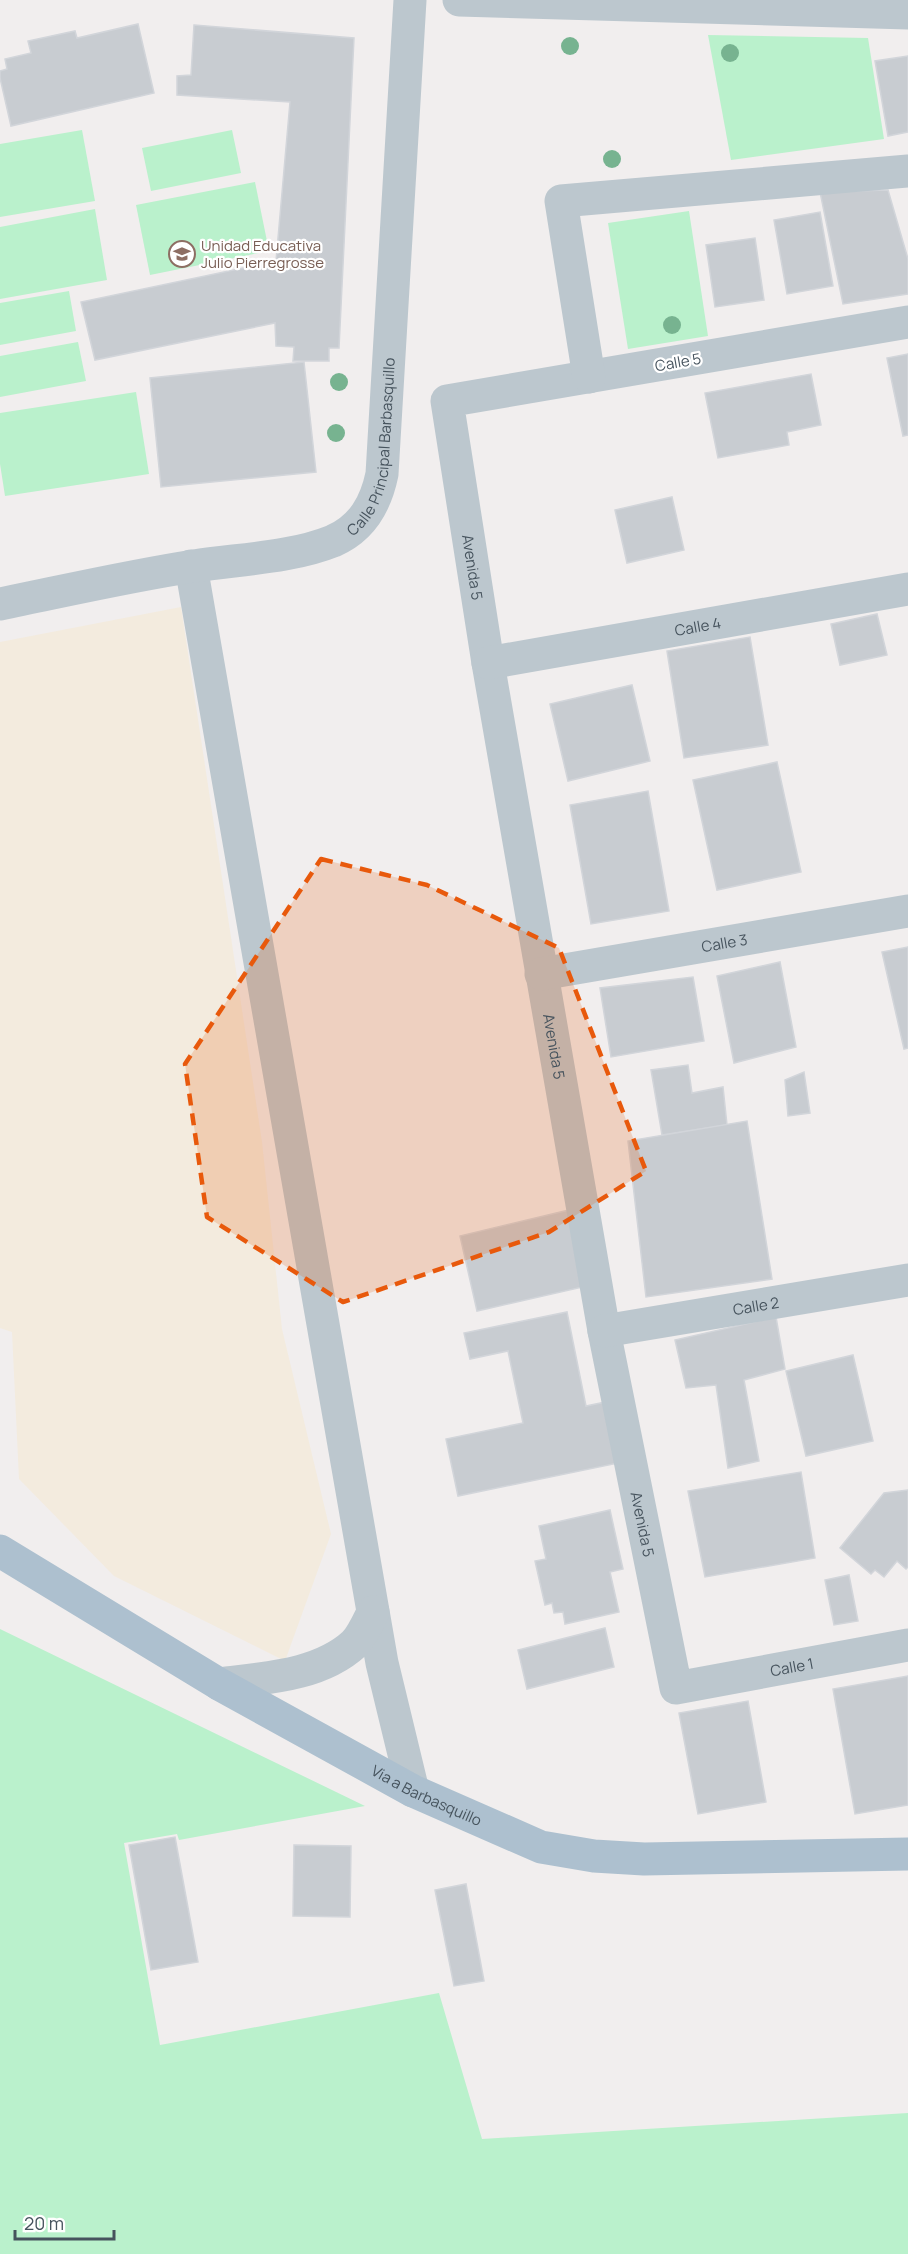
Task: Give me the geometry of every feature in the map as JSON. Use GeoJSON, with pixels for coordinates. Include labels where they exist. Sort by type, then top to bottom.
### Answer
{"type":"FeatureCollection","features":[{"type":"Feature","properties":{"kind":"main road","name":"Via a Barbasquillo"},"geometry":{"type":"LineString","coordinates":[[0,1551],[219,1684],[413,1791],[541,1847],[594,1856],[644,1859],[908,1854]]}},
{"type":"Feature","properties":{"kind":"street","name":"Calle Principal Barbasquillo"},"geometry":{"type":"LineString","coordinates":[[0,604],[190,566],[303,549],[334,540],[352,530],[367,516],[377,498],[382,474],[410,0]]}},
{"type":"Feature","properties":{"kind":"street"},"geometry":{"type":"LineString","coordinates":[[459,0],[908,13]]}},
{"type":"Feature","properties":{"kind":"street"},"geometry":{"type":"LineString","coordinates":[[589,377],[561,201],[908,171]]}},
{"type":"Feature","properties":{"kind":"street","name":"Calle 5"},"geometry":{"type":"LineString","coordinates":[[447,401],[908,322]]}},
{"type":"Feature","properties":{"kind":"street","name":"Avenida 5"},"geometry":{"type":"LineString","coordinates":[[447,401],[488,663],[604,1331],[676,1688]]}},
{"type":"Feature","properties":{"kind":"street"},"geometry":{"type":"LineString","coordinates":[[190,566],[374,1612],[393,1715],[413,1791]]}},
{"type":"Feature","properties":{"kind":"street","name":"Calle 4"},"geometry":{"type":"LineString","coordinates":[[488,663],[908,589]]}},
{"type":"Feature","properties":{"kind":"street","name":"Calle 3"},"geometry":{"type":"LineString","coordinates":[[541,974],[908,911]]}},
{"type":"Feature","properties":{"kind":"street","name":"Calle 2"},"geometry":{"type":"LineString","coordinates":[[604,1331],[908,1280]]}},
{"type":"Feature","properties":{"kind":"street"},"geometry":{"type":"LineString","coordinates":[[219,1684],[293,1674],[326,1661],[355,1643],[374,1612]]}},
{"type":"Feature","properties":{"kind":"street","name":"Calle 1"},"geometry":{"type":"LineString","coordinates":[[676,1688],[908,1645]]}},
{"type":"Feature","properties":{"kind":"highlighted area"},"geometry":{"type":"Polygon","coordinates":[[[321,859],[427,885],[559,948],[646,1171],[549,1232],[343,1302],[207,1217],[185,1064],[321,859]]]}},
{"type":"Feature","properties":{"kind":"green space"},"geometry":{"type":"Polygon","coordinates":[[[708,35],[868,38],[884,139],[731,160],[708,35]]]}},
{"type":"Feature","properties":{"kind":"green space"},"geometry":{"type":"Polygon","coordinates":[[[82,130],[95,201],[0,217],[0,144],[82,130]]]}},
{"type":"Feature","properties":{"kind":"green space"},"geometry":{"type":"Polygon","coordinates":[[[232,130],[241,173],[151,191],[142,148],[232,130]]]}},
{"type":"Feature","properties":{"kind":"green space"},"geometry":{"type":"Polygon","coordinates":[[[255,182],[269,251],[150,275],[136,205],[255,182]]]}},
{"type":"Feature","properties":{"kind":"green space"},"geometry":{"type":"Polygon","coordinates":[[[95,209],[107,280],[0,299],[0,227],[95,209]]]}},
{"type":"Feature","properties":{"kind":"green space"},"geometry":{"type":"Polygon","coordinates":[[[689,211],[708,336],[628,349],[608,223],[689,211]]]}},
{"type":"Feature","properties":{"kind":"green space"},"geometry":{"type":"Polygon","coordinates":[[[69,291],[76,331],[0,345],[0,303],[69,291]]]}},
{"type":"Feature","properties":{"kind":"green space"},"geometry":{"type":"Polygon","coordinates":[[[78,342],[86,381],[0,397],[0,356],[78,342]]]}},
{"type":"Feature","properties":{"kind":"green space"},"geometry":{"type":"Polygon","coordinates":[[[136,392],[149,474],[5,496],[0,464],[0,413],[136,392]]]}},
{"type":"Feature","properties":{"kind":"green space"},"geometry":{"type":"Polygon","coordinates":[[[0,1629],[365,1806],[179,1840],[177,1834],[124,1843],[160,2045],[439,1993],[482,2139],[908,2113],[908,2254],[0,2254],[0,1629]]]}},
{"type":"Feature","properties":{"kind":"sand"},"geometry":{"type":"Polygon","coordinates":[[[181,607],[262,1142],[282,1329],[331,1534],[285,1661],[114,1576],[19,1479],[12,1332],[0,1328],[0,642],[181,607]]]}},
{"type":"Feature","properties":{"kind":"building"},"geometry":{"type":"Polygon","coordinates":[[[138,24],[154,93],[11,126],[0,78],[0,71],[7,69],[5,59],[31,53],[28,41],[75,31],[77,38],[138,24]]]}},
{"type":"Feature","properties":{"kind":"building"},"geometry":{"type":"Polygon","coordinates":[[[194,25],[354,38],[339,348],[329,348],[329,361],[293,361],[294,347],[276,346],[275,323],[95,360],[81,302],[276,261],[290,102],[177,95],[177,76],[191,75],[194,25]]]}},
{"type":"Feature","properties":{"kind":"building"},"geometry":{"type":"Polygon","coordinates":[[[908,56],[908,132],[888,136],[875,61],[908,56]]]}},
{"type":"Feature","properties":{"kind":"building"},"geometry":{"type":"Polygon","coordinates":[[[888,190],[908,259],[908,294],[843,304],[820,192],[888,190]]]}},
{"type":"Feature","properties":{"kind":"building"},"geometry":{"type":"Polygon","coordinates":[[[820,212],[833,286],[787,294],[774,220],[820,212]]]}},
{"type":"Feature","properties":{"kind":"building"},"geometry":{"type":"Polygon","coordinates":[[[755,238],[764,300],[715,307],[706,245],[755,238]]]}},
{"type":"Feature","properties":{"kind":"building"},"geometry":{"type":"Polygon","coordinates":[[[908,354],[908,435],[903,436],[887,358],[908,354]]]}},
{"type":"Feature","properties":{"kind":"building"},"geometry":{"type":"Polygon","coordinates":[[[304,362],[316,472],[161,487],[150,378],[304,362]]]}},
{"type":"Feature","properties":{"kind":"building"},"geometry":{"type":"Polygon","coordinates":[[[811,374],[821,425],[787,432],[789,445],[718,458],[705,393],[811,374]]]}},
{"type":"Feature","properties":{"kind":"building"},"geometry":{"type":"Polygon","coordinates":[[[672,497],[684,550],[627,563],[615,510],[672,497]]]}},
{"type":"Feature","properties":{"kind":"building"},"geometry":{"type":"Polygon","coordinates":[[[877,614],[887,655],[840,665],[831,624],[877,614]]]}},
{"type":"Feature","properties":{"kind":"building"},"geometry":{"type":"Polygon","coordinates":[[[750,637],[768,745],[684,758],[667,651],[750,637]]]}},
{"type":"Feature","properties":{"kind":"building"},"geometry":{"type":"Polygon","coordinates":[[[632,685],[650,761],[568,781],[550,704],[632,685]]]}},
{"type":"Feature","properties":{"kind":"building"},"geometry":{"type":"Polygon","coordinates":[[[777,762],[801,872],[717,890],[693,780],[777,762]]]}},
{"type":"Feature","properties":{"kind":"building"},"geometry":{"type":"Polygon","coordinates":[[[648,791],[669,911],[591,924],[570,805],[648,791]]]}},
{"type":"Feature","properties":{"kind":"building"},"geometry":{"type":"Polygon","coordinates":[[[908,947],[908,1048],[904,1049],[882,952],[908,947]]]}},
{"type":"Feature","properties":{"kind":"building"},"geometry":{"type":"Polygon","coordinates":[[[780,962],[796,1047],[734,1063],[717,976],[780,962]]]}},
{"type":"Feature","properties":{"kind":"building"},"geometry":{"type":"Polygon","coordinates":[[[693,977],[704,1041],[611,1057],[600,988],[693,977]]]}},
{"type":"Feature","properties":{"kind":"building"},"geometry":{"type":"Polygon","coordinates":[[[688,1065],[692,1093],[723,1087],[727,1125],[662,1135],[651,1070],[688,1065]]]}},
{"type":"Feature","properties":{"kind":"building"},"geometry":{"type":"Polygon","coordinates":[[[804,1072],[810,1113],[788,1116],[785,1080],[804,1072]]]}},
{"type":"Feature","properties":{"kind":"building"},"geometry":{"type":"Polygon","coordinates":[[[747,1121],[772,1279],[646,1297],[628,1141],[747,1121]]]}},
{"type":"Feature","properties":{"kind":"building"},"geometry":{"type":"Polygon","coordinates":[[[569,1210],[587,1286],[477,1311],[460,1236],[569,1210]]]}},
{"type":"Feature","properties":{"kind":"building"},"geometry":{"type":"Polygon","coordinates":[[[567,1312],[586,1406],[615,1400],[628,1461],[458,1496],[446,1439],[523,1423],[508,1351],[470,1359],[464,1333],[567,1312]]]}},
{"type":"Feature","properties":{"kind":"building"},"geometry":{"type":"Polygon","coordinates":[[[776,1317],[785,1369],[744,1380],[759,1461],[728,1468],[716,1385],[686,1388],[675,1340],[776,1317]]]}},
{"type":"Feature","properties":{"kind":"building"},"geometry":{"type":"Polygon","coordinates":[[[853,1355],[873,1441],[806,1456],[786,1371],[853,1355]]]}},
{"type":"Feature","properties":{"kind":"building"},"geometry":{"type":"Polygon","coordinates":[[[801,1472],[815,1558],[705,1577],[688,1491],[801,1472]]]}},
{"type":"Feature","properties":{"kind":"building"},"geometry":{"type":"Polygon","coordinates":[[[908,1490],[908,1567],[906,1569],[897,1561],[884,1577],[875,1570],[871,1574],[840,1548],[884,1493],[908,1490]]]}},
{"type":"Feature","properties":{"kind":"building"},"geometry":{"type":"Polygon","coordinates":[[[610,1510],[623,1569],[610,1572],[619,1612],[565,1624],[563,1612],[554,1613],[552,1603],[545,1605],[535,1561],[546,1559],[539,1526],[610,1510]]]}},
{"type":"Feature","properties":{"kind":"building"},"geometry":{"type":"Polygon","coordinates":[[[849,1575],[858,1621],[834,1625],[825,1580],[849,1575]]]}},
{"type":"Feature","properties":{"kind":"building"},"geometry":{"type":"Polygon","coordinates":[[[605,1628],[614,1667],[527,1689],[518,1650],[605,1628]]]}},
{"type":"Feature","properties":{"kind":"building"},"geometry":{"type":"Polygon","coordinates":[[[908,1676],[908,1805],[855,1814],[833,1689],[908,1676]]]}},
{"type":"Feature","properties":{"kind":"building"},"geometry":{"type":"Polygon","coordinates":[[[748,1701],[766,1802],[698,1814],[679,1713],[748,1701]]]}},
{"type":"Feature","properties":{"kind":"building"},"geometry":{"type":"Polygon","coordinates":[[[175,1837],[198,1962],[151,1970],[129,1845],[175,1837]]]}},
{"type":"Feature","properties":{"kind":"building"},"geometry":{"type":"Polygon","coordinates":[[[294,1845],[351,1846],[350,1917],[293,1916],[294,1845]]]}},
{"type":"Feature","properties":{"kind":"building"},"geometry":{"type":"Polygon","coordinates":[[[466,1884],[484,1981],[454,1986],[435,1890],[466,1884]]]}},
{"type":"Feature","properties":{"kind":"place","name":"Unidad Educativa Julio Pierregrosse"},"geometry":{"type":"Point","coordinates":[182,254]}}]}
